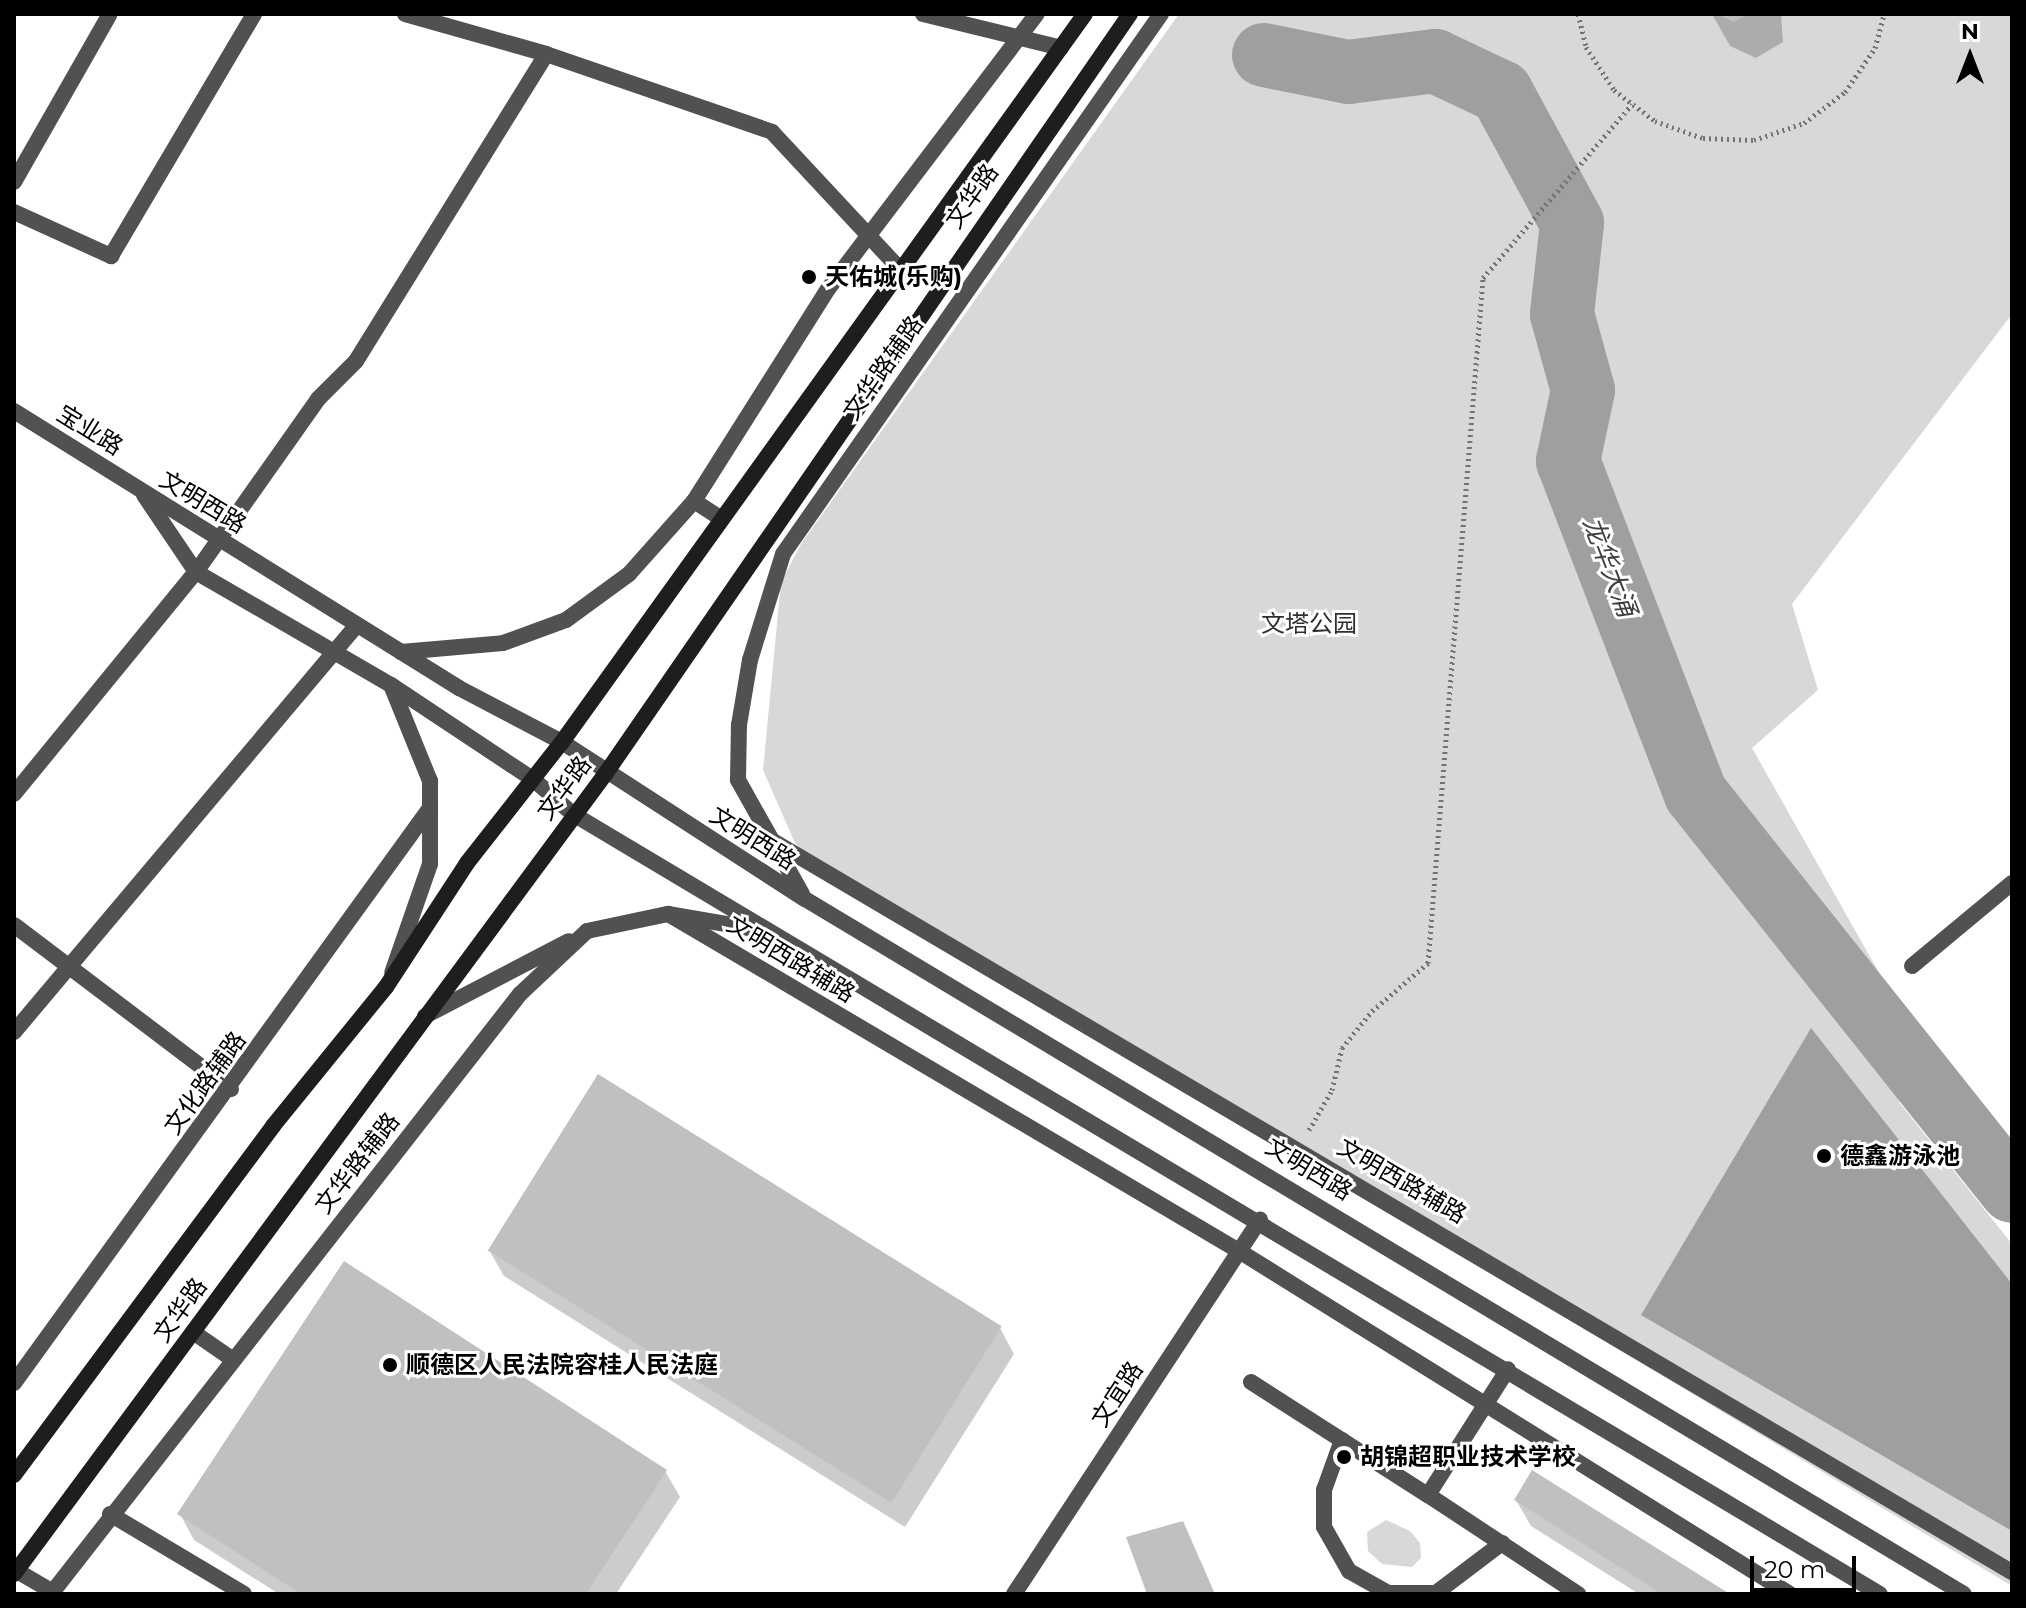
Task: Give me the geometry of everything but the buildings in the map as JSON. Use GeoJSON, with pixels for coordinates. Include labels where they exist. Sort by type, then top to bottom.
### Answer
{"type":"FeatureCollection","features":[{"type":"Feature","properties":{"kind":"main road","name":"文华路"},"geometry":{"type":"LineString","coordinates":[[14,1475],[273,1126],[386,987],[467,863],[562,742],[899,268],[1085,14]]}},
{"type":"Feature","properties":{"kind":"main road","name":"文华路"},"geometry":{"type":"LineString","coordinates":[[15,1572],[606,773],[767,542],[935,290],[1130,14]]}},
{"type":"Feature","properties":{"kind":"street"},"geometry":{"type":"LineString","coordinates":[[14,182],[110,14]]}},
{"type":"Feature","properties":{"kind":"street"},"geometry":{"type":"LineString","coordinates":[[14,212],[111,256],[254,14]]}},
{"type":"Feature","properties":{"kind":"street"},"geometry":{"type":"LineString","coordinates":[[405,14],[546,54],[772,132],[899,268]]}},
{"type":"Feature","properties":{"kind":"street"},"geometry":{"type":"LineString","coordinates":[[923,14],[1061,48]]}},
{"type":"Feature","properties":{"kind":"street"},"geometry":{"type":"LineString","coordinates":[[401,652],[503,643],[566,620],[629,574],[694,501],[868,235],[1037,14]]}},
{"type":"Feature","properties":{"kind":"street","name":"文华路辅路"},"geometry":{"type":"LineString","coordinates":[[805,899],[765,836],[738,780],[739,725],[750,660],[783,554],[1161,14]]}},
{"type":"Feature","properties":{"kind":"street"},"geometry":{"type":"LineString","coordinates":[[14,794],[196,572],[216,537],[318,399],[356,361],[546,54]]}},
{"type":"Feature","properties":{"kind":"street","name":"宝业路"},"geometry":{"type":"LineString","coordinates":[[14,411],[141,490]]}},
{"type":"Feature","properties":{"kind":"street","name":"文明西路"},"geometry":{"type":"LineString","coordinates":[[141,490],[401,652],[562,742],[805,899],[1964,1594]]}},
{"type":"Feature","properties":{"kind":"street","name":"文明西路"},"geometry":{"type":"LineString","coordinates":[[141,490],[196,572],[391,685],[534,780],[573,814],[1260,1220],[1880,1594]]}},
{"type":"Feature","properties":{"kind":"street"},"geometry":{"type":"LineString","coordinates":[[694,501],[720,518]]}},
{"type":"Feature","properties":{"kind":"street"},"geometry":{"type":"LineString","coordinates":[[767,542],[783,554]]}},
{"type":"Feature","properties":{"kind":"street"},"geometry":{"type":"LineString","coordinates":[[14,1032],[337,653],[357,625]]}},
{"type":"Feature","properties":{"kind":"street"},"geometry":{"type":"LineString","coordinates":[[386,987],[430,864],[430,781],[391,685]]}},
{"type":"Feature","properties":{"kind":"street","name":"文化路辅路"},"geometry":{"type":"LineString","coordinates":[[14,1383],[231,1089],[430,808]]}},
{"type":"Feature","properties":{"kind":"street","name":"文明西路辅路"},"geometry":{"type":"LineString","coordinates":[[765,836],[2012,1572]]}},
{"type":"Feature","properties":{"kind":"street"},"geometry":{"type":"LineString","coordinates":[[1912,966],[2012,883]]}},
{"type":"Feature","properties":{"kind":"street"},"geometry":{"type":"LineString","coordinates":[[425,1016],[587,931],[668,914],[733,922],[784,936]]}},
{"type":"Feature","properties":{"kind":"street","name":"文明西路辅路"},"geometry":{"type":"LineString","coordinates":[[668,914],[1239,1251],[1790,1594]]}},
{"type":"Feature","properties":{"kind":"street"},"geometry":{"type":"LineString","coordinates":[[14,925],[231,1089]]}},
{"type":"Feature","properties":{"kind":"street","name":"文华路辅路"},"geometry":{"type":"LineString","coordinates":[[52,1593],[110,1514],[520,994],[587,931]]}},
{"type":"Feature","properties":{"kind":"street","name":"文宜路"},"geometry":{"type":"LineString","coordinates":[[1014,1594],[1260,1220]]}},
{"type":"Feature","properties":{"kind":"street"},"geometry":{"type":"LineString","coordinates":[[193,1332],[232,1359]]}},
{"type":"Feature","properties":{"kind":"street"},"geometry":{"type":"LineString","coordinates":[[1428,1495],[1508,1369]]}},
{"type":"Feature","properties":{"kind":"street"},"geometry":{"type":"LineString","coordinates":[[1251,1382],[1578,1594]]}},
{"type":"Feature","properties":{"kind":"street"},"geometry":{"type":"LineString","coordinates":[[1342,1440],[1324,1490],[1324,1527],[1349,1571],[1388,1593],[1436,1593],[1502,1543]]}},
{"type":"Feature","properties":{"kind":"street"},"geometry":{"type":"LineString","coordinates":[[110,1514],[244,1594]]}},
{"type":"Feature","properties":{"kind":"street"},"geometry":{"type":"LineString","coordinates":[[15,1572],[52,1593]]}},
{"type":"Feature","properties":{"kind":"path"},"geometry":{"type":"LineString","coordinates":[[1578,14],[1586,47],[1614,90],[1655,121],[1703,138],[1754,140],[1804,123],[1845,92],[1875,48],[1884,14]]}},
{"type":"Feature","properties":{"kind":"path"},"geometry":{"type":"LineString","coordinates":[[1299,1149],[1332,1090],[1342,1048],[1372,1011],[1428,963],[1483,278],[1632,104]]}},
{"type":"Feature","properties":{"kind":"green space","name":"文塔公园"},"geometry":{"type":"Polygon","coordinates":[[[1179,14],[2012,14],[2012,314],[1792,604],[1818,690],[1752,748],[1934,1070],[1899,1102],[2012,1244],[2012,1586],[834,878],[795,843],[763,770],[781,582],[801,544],[1179,14]]]}},
{"type":"Feature","properties":{"kind":"green space"},"geometry":{"type":"Polygon","coordinates":[[[1386,1520],[1410,1531],[1420,1543],[1421,1558],[1412,1567],[1382,1564],[1368,1551],[1367,1532],[1386,1520]]]}},
{"type":"Feature","properties":{"kind":"shaded area","name":"德鑫游泳池"},"geometry":{"type":"Polygon","coordinates":[[[1811,1028],[2012,1284],[2012,1531],[1641,1315],[1811,1028]]]}},
{"type":"Feature","properties":{"kind":"waterway","name":"龙华大涌"},"geometry":{"type":"LineString","coordinates":[[1264,55],[1348,72],[1435,61],[1501,92],[1572,223],[1562,314],[1583,390],[1568,461],[1696,794],[2012,1191]]}},
{"type":"Feature","properties":{"kind":"place","name":"天佑城(乐购)"},"geometry":{"type":"Point","coordinates":[809,277]}},
{"type":"Feature","properties":{"kind":"place","name":"德鑫游泳池"},"geometry":{"type":"Point","coordinates":[1824,1156]}},
{"type":"Feature","properties":{"kind":"place","name":"顺德区人民法院容桂人民法庭"},"geometry":{"type":"Point","coordinates":[390,1365]}},
{"type":"Feature","properties":{"kind":"place","name":"胡锦超职业技术学校"},"geometry":{"type":"Point","coordinates":[1344,1457]}}]}
